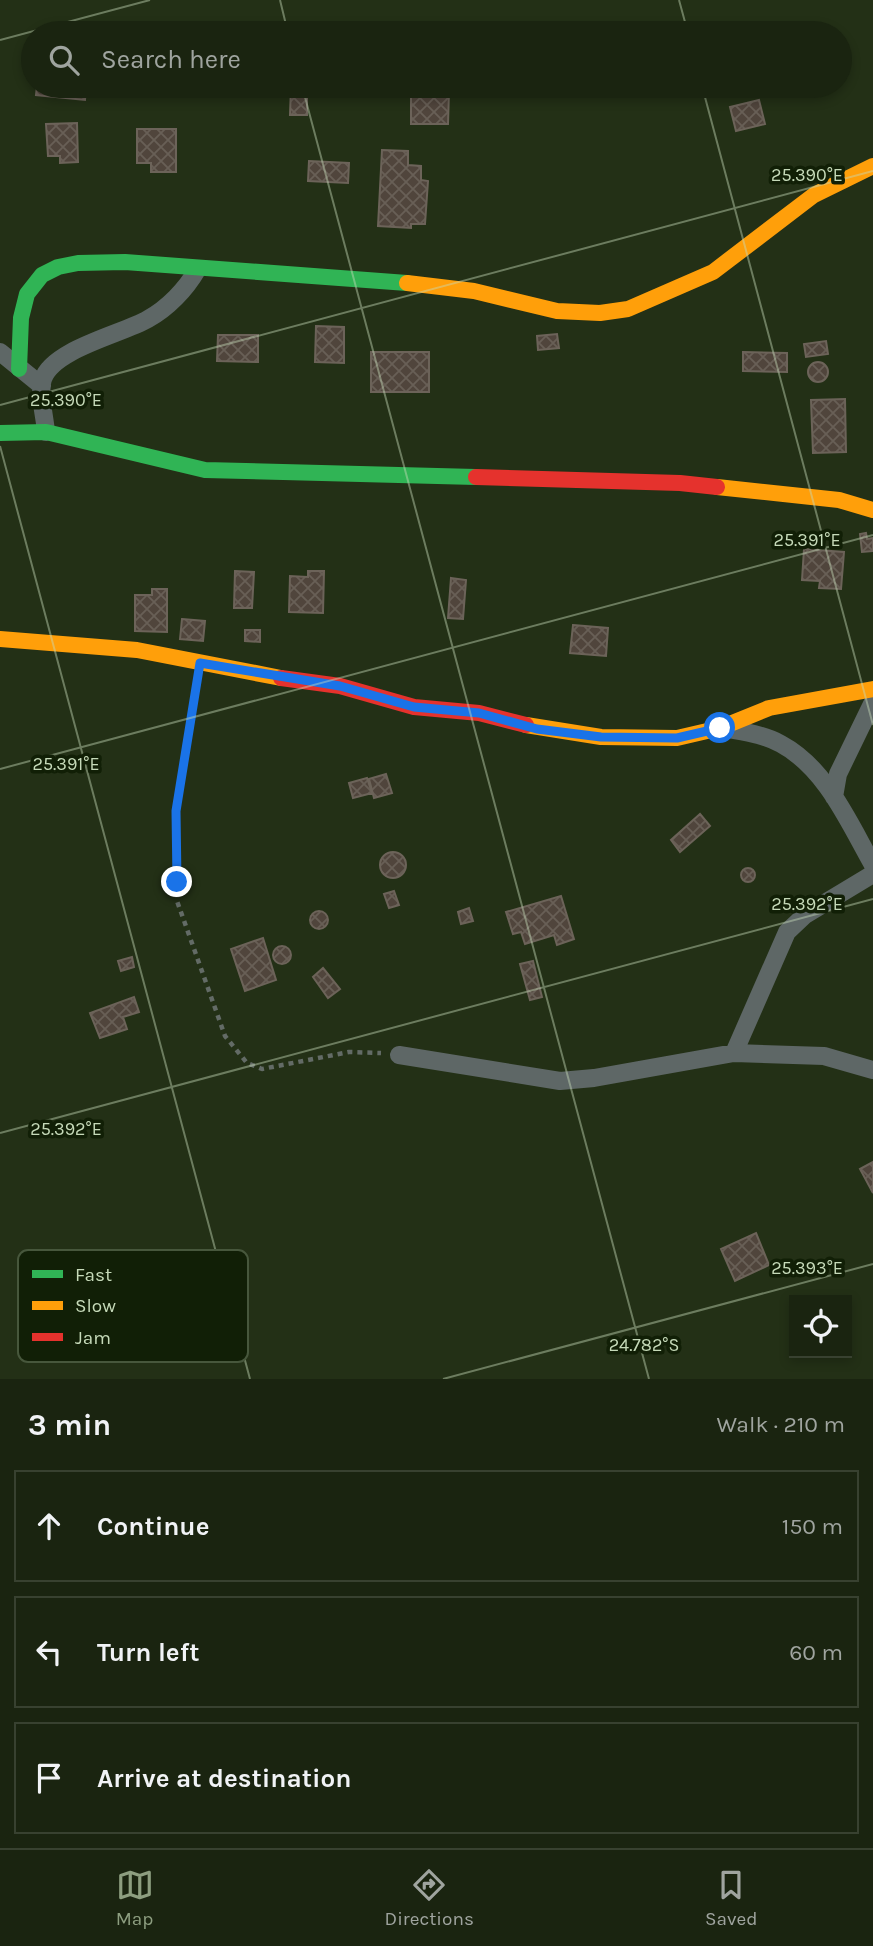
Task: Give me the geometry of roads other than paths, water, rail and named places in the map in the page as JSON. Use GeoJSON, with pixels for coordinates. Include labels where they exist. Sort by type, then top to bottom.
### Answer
{"type":"FeatureCollection","features":[{"type":"Feature","properties":{"kind":"street"},"geometry":{"type":"LineString","coordinates":[[19,369],[22,305],[32,285],[42,275],[72,265],[154,263],[197,270],[294,274],[454,288],[574,315],[599,314],[627,309],[718,268],[799,204],[834,182],[873,166]]}},
{"type":"Feature","properties":{"kind":"street"},"geometry":{"type":"LineString","coordinates":[[46,432],[42,386],[48,370],[63,357],[147,320],[183,290],[197,270]]}},
{"type":"Feature","properties":{"kind":"street"},"geometry":{"type":"LineString","coordinates":[[0,352],[42,386]]}},
{"type":"Feature","properties":{"kind":"street"},"geometry":{"type":"LineString","coordinates":[[0,433],[46,432],[157,461],[205,470],[680,483],[839,500],[873,510]]}},
{"type":"Feature","properties":{"kind":"street"},"geometry":{"type":"LineString","coordinates":[[0,639],[137,650],[340,686],[414,707],[479,713],[537,729],[601,737],[677,738],[720,728],[779,705],[873,690]]}},
{"type":"Feature","properties":{"kind":"street"},"geometry":{"type":"LineString","coordinates":[[834,797],[838,774],[873,702]]}},
{"type":"Feature","properties":{"kind":"street"},"geometry":{"type":"LineString","coordinates":[[720,728],[759,735],[781,744],[805,761],[834,797],[873,865]]}},
{"type":"Feature","properties":{"kind":"street"},"geometry":{"type":"LineString","coordinates":[[734,1053],[787,932],[805,915],[873,874]]}},
{"type":"Feature","properties":{"kind":"street"},"geometry":{"type":"LineString","coordinates":[[400,1055],[560,1080],[594,1078],[734,1053],[836,1058],[873,1070]]}}]}
